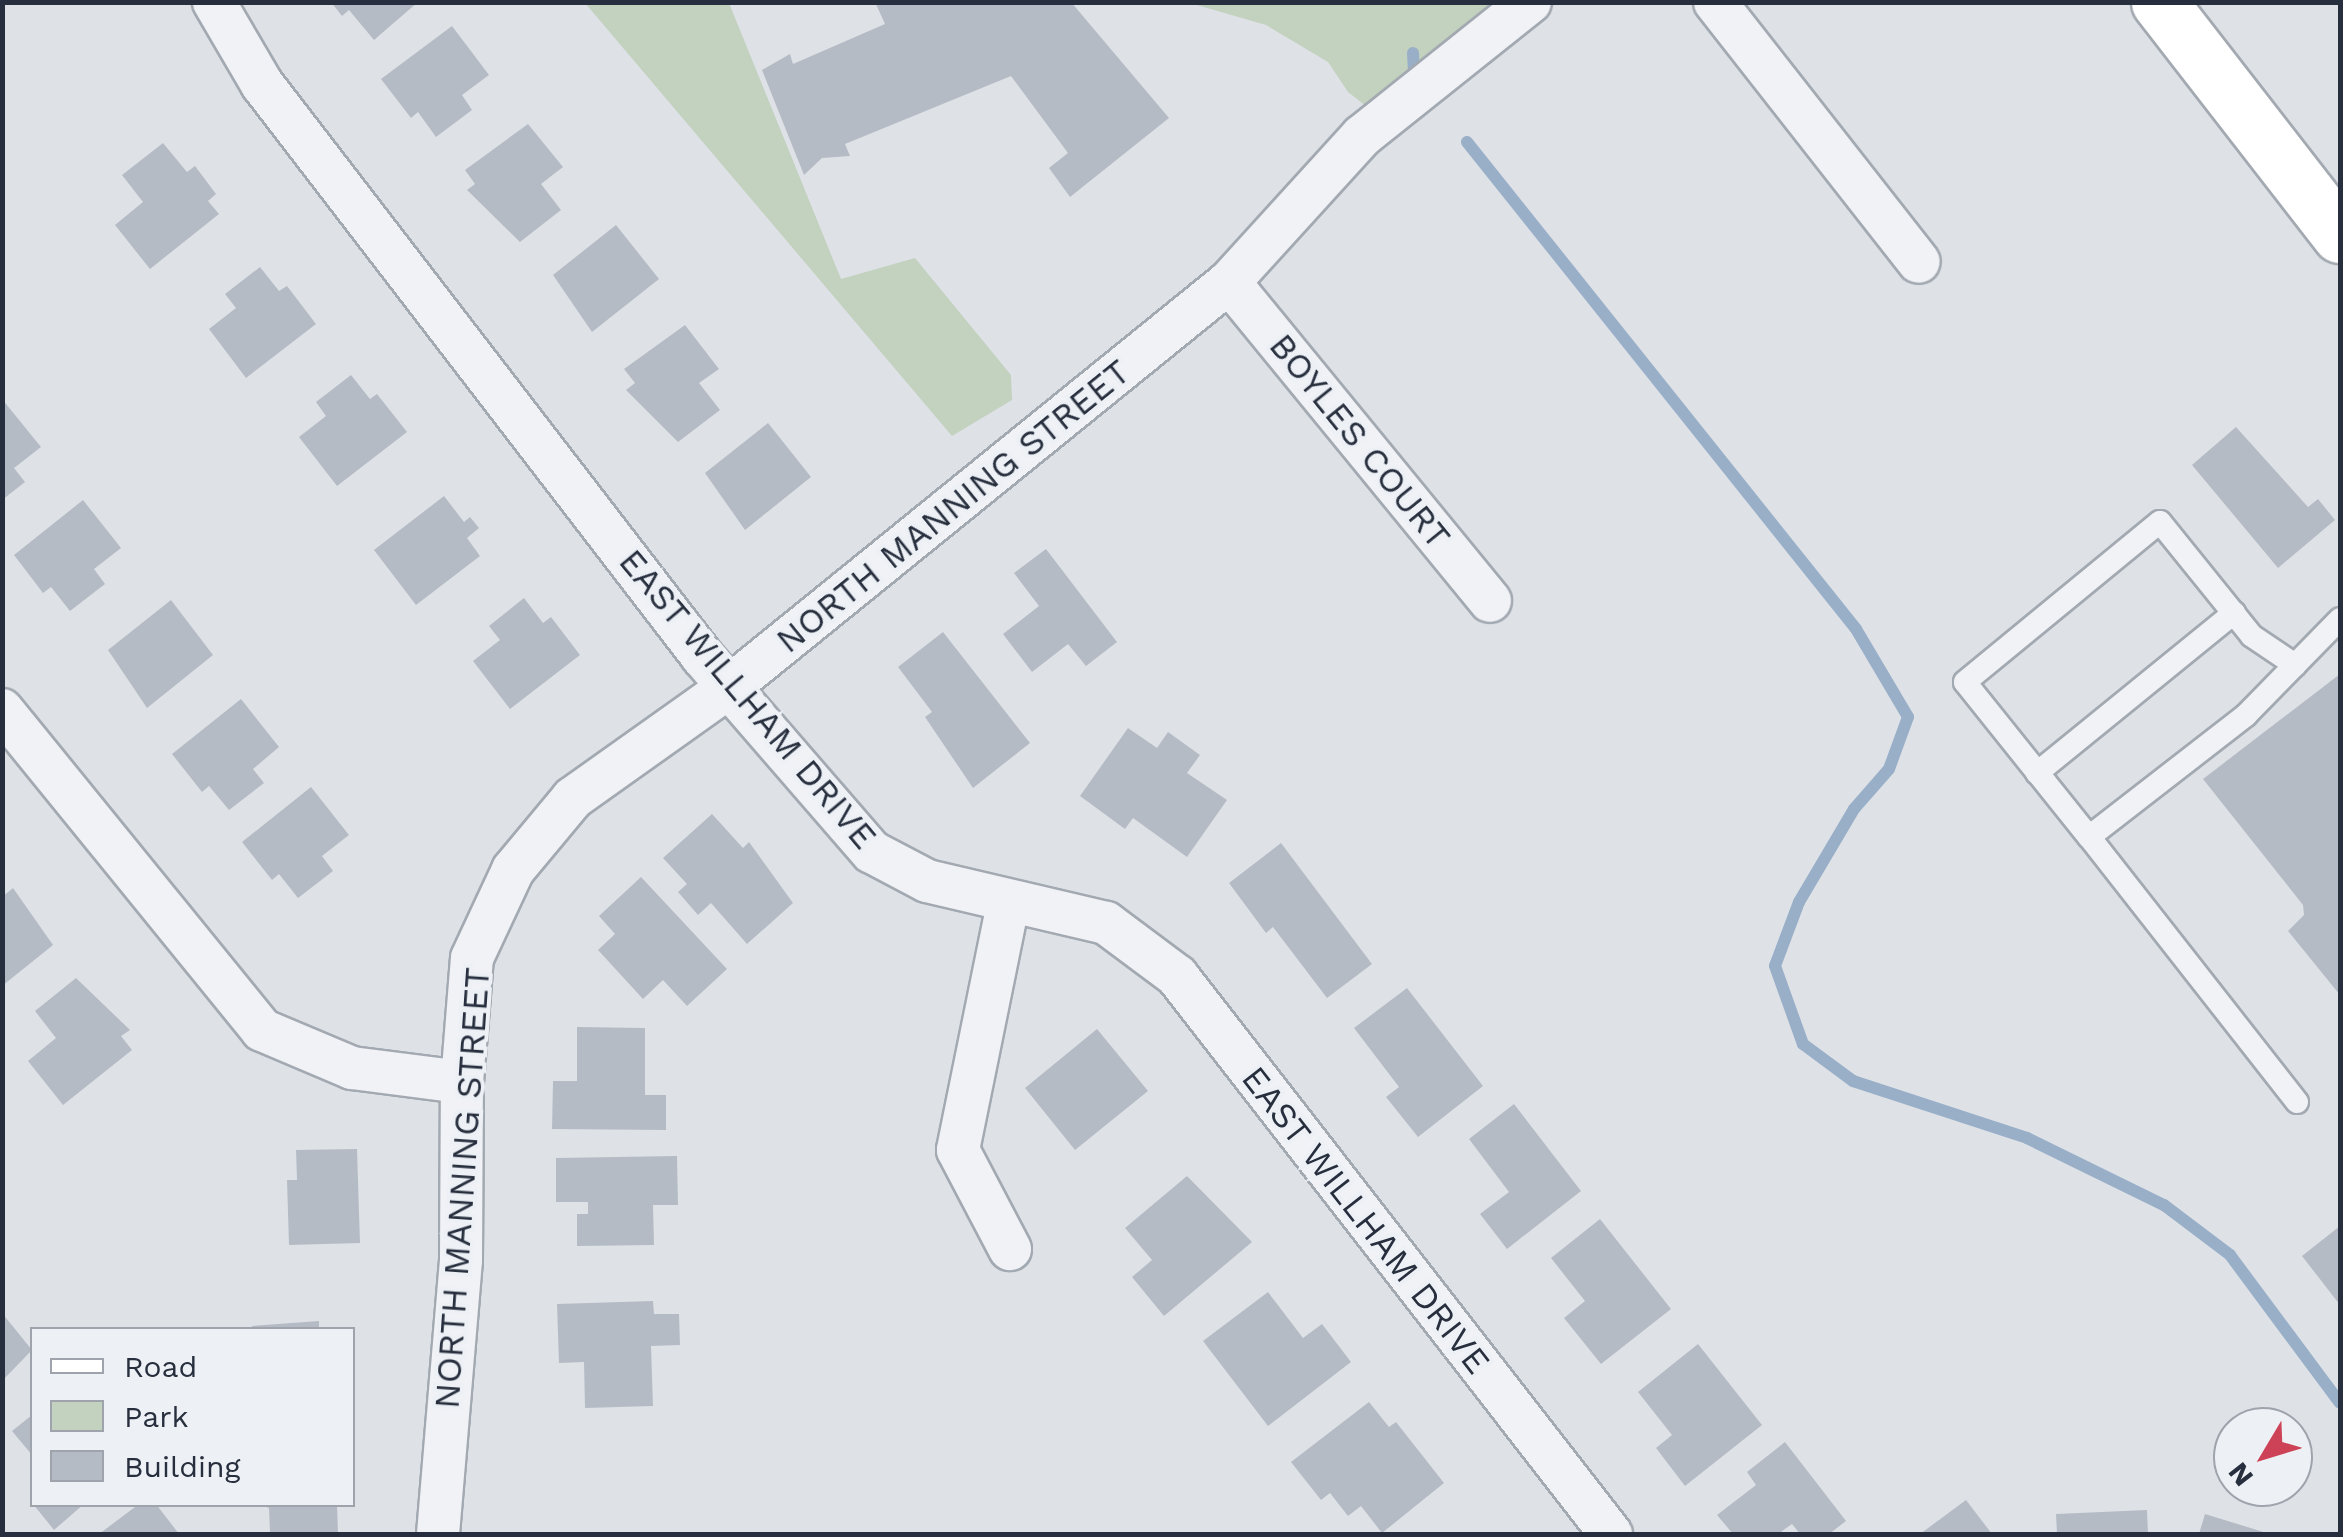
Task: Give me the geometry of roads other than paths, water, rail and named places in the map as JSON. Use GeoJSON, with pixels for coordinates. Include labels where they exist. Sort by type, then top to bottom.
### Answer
{"type":"FeatureCollection","features":[{"type":"Feature","properties":{"kind":"main road"},"geometry":{"type":"LineString","coordinates":[[2159,2],[2340,235]]}},
{"type":"Feature","properties":{"kind":"street","name":"EAST WILLHAM DRIVE"},"geometry":{"type":"LineString","coordinates":[[214,2],[262,84],[729,687],[872,852],[926,882],[1008,904],[1106,922],[1177,976],[1610,1534]]}},
{"type":"Feature","properties":{"kind":"street","name":"NORTH MANNING STREET"},"geometry":{"type":"LineString","coordinates":[[438,1534],[462,1260],[462,1082],[472,958],[513,870],[573,798],[729,687],[1229,282],[1362,136],[1530,2]]}},
{"type":"Feature","properties":{"kind":"street"},"geometry":{"type":"LineString","coordinates":[[1715,2],[1919,262]]}},
{"type":"Feature","properties":{"kind":"street","name":"BOYLES COURT"},"geometry":{"type":"LineString","coordinates":[[1229,282],[1490,601]]}},
{"type":"Feature","properties":{"kind":"street"},"geometry":{"type":"LineString","coordinates":[[2,710],[262,1030],[352,1068],[462,1082]]}},
{"type":"Feature","properties":{"kind":"street"},"geometry":{"type":"LineString","coordinates":[[1008,904],[958,1150],[1010,1250]]}},
{"type":"Feature","properties":{"kind":"lane"},"geometry":{"type":"LineString","coordinates":[[2295,666],[2252,636],[2160,522],[1965,682],[2297,1102]]}},
{"type":"Feature","properties":{"kind":"lane"},"geometry":{"type":"LineString","coordinates":[[2037,772],[2234,613]]}},
{"type":"Feature","properties":{"kind":"lane"},"geometry":{"type":"LineString","coordinates":[[2089,837],[2246,715],[2340,618]]}},
{"type":"Feature","properties":{"kind":"waterway"},"geometry":{"type":"LineString","coordinates":[[1413,53],[1414,75]]}},
{"type":"Feature","properties":{"kind":"waterway"},"geometry":{"type":"LineString","coordinates":[[1467,142],[1856,629],[1908,717],[1889,769],[1854,809],[1799,902],[1775,966],[1803,1044],[1853,1081],[2027,1138],[2164,1205],[2230,1255],[2340,1403]]}}]}
